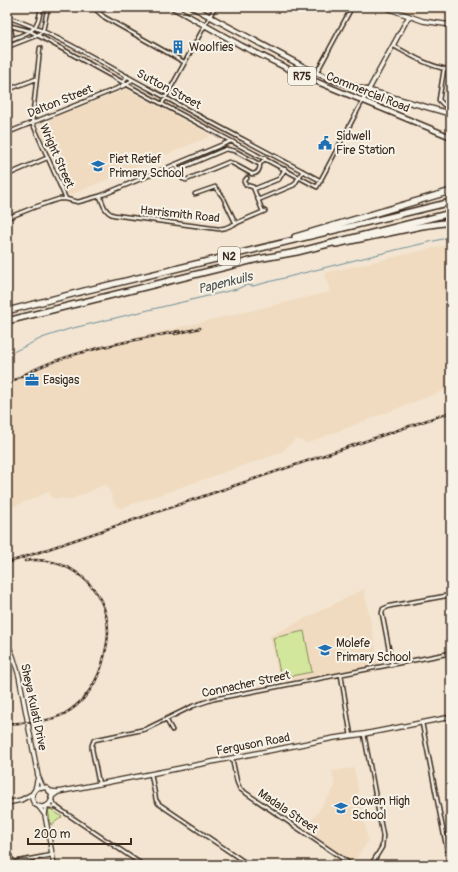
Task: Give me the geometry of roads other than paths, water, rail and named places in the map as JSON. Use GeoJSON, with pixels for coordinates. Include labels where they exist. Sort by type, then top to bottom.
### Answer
{"type":"FeatureCollection","features":[{"type":"Feature","properties":{"kind":"highway"},"geometry":{"type":"LineString","coordinates":[[258,249],[451,191]]}},
{"type":"Feature","properties":{"kind":"highway","name":"N2"},"geometry":{"type":"LineString","coordinates":[[7,311],[451,202]]}},
{"type":"Feature","properties":{"kind":"highway","name":"N2"},"geometry":{"type":"LineString","coordinates":[[7,321],[251,261],[296,252],[451,213]]}},
{"type":"Feature","properties":{"kind":"highway"},"geometry":{"type":"LineString","coordinates":[[296,252],[451,222]]}},
{"type":"Feature","properties":{"kind":"main road","name":"Commercial Road"},"geometry":{"type":"LineString","coordinates":[[172,7],[242,46],[303,76],[362,102],[451,137]]}},
{"type":"Feature","properties":{"kind":"main road","name":"Commercial Road"},"geometry":{"type":"LineString","coordinates":[[192,7],[316,73],[335,81],[451,114]]}},
{"type":"Feature","properties":{"kind":"street"},"geometry":{"type":"LineString","coordinates":[[8,40],[36,27],[40,18],[42,7]]}},
{"type":"Feature","properties":{"kind":"street"},"geometry":{"type":"LineString","coordinates":[[7,48],[38,35],[43,30],[48,7]]}},
{"type":"Feature","properties":{"kind":"street"},"geometry":{"type":"LineString","coordinates":[[93,7],[104,18],[184,62]]}},
{"type":"Feature","properties":{"kind":"street"},"geometry":{"type":"LineString","coordinates":[[162,104],[215,7]]}},
{"type":"Feature","properties":{"kind":"street"},"geometry":{"type":"LineString","coordinates":[[316,73],[352,7]]}},
{"type":"Feature","properties":{"kind":"street"},"geometry":{"type":"LineString","coordinates":[[384,7],[431,22],[451,25]]}},
{"type":"Feature","properties":{"kind":"street"},"geometry":{"type":"LineString","coordinates":[[321,181],[409,16]]}},
{"type":"Feature","properties":{"kind":"street","name":"Sutton Street"},"geometry":{"type":"LineString","coordinates":[[7,17],[43,30],[165,98],[247,140],[321,181],[317,187],[162,104],[38,35],[30,31],[8,25]]}},
{"type":"Feature","properties":{"kind":"street"},"geometry":{"type":"LineString","coordinates":[[8,25],[12,34],[8,40]]}},
{"type":"Feature","properties":{"kind":"street"},"geometry":{"type":"LineString","coordinates":[[394,46],[422,61],[451,70]]}},
{"type":"Feature","properties":{"kind":"street","name":"Wright Street"},"geometry":{"type":"LineString","coordinates":[[40,48],[32,122],[66,199]]}},
{"type":"Feature","properties":{"kind":"street"},"geometry":{"type":"LineString","coordinates":[[444,69],[439,100],[444,105],[451,107]]}},
{"type":"Feature","properties":{"kind":"street","name":"Dalton Street"},"geometry":{"type":"LineString","coordinates":[[120,87],[127,76]]}},
{"type":"Feature","properties":{"kind":"street"},"geometry":{"type":"LineString","coordinates":[[7,90],[36,79]]}},
{"type":"Feature","properties":{"kind":"street","name":"Dalton Street"},"geometry":{"type":"LineString","coordinates":[[7,132],[128,84],[132,80]]}},
{"type":"Feature","properties":{"kind":"street"},"geometry":{"type":"LineString","coordinates":[[215,132],[218,125]]}},
{"type":"Feature","properties":{"kind":"street"},"geometry":{"type":"LineString","coordinates":[[7,218],[47,202],[66,199],[78,202],[100,196],[231,140]]}},
{"type":"Feature","properties":{"kind":"street"},"geometry":{"type":"LineString","coordinates":[[243,147],[247,140]]}},
{"type":"Feature","properties":{"kind":"street"},"geometry":{"type":"LineString","coordinates":[[179,169],[226,149],[235,151],[260,164]]}},
{"type":"Feature","properties":{"kind":"street"},"geometry":{"type":"LineString","coordinates":[[7,175],[48,158]]}},
{"type":"Feature","properties":{"kind":"street"},"geometry":{"type":"LineString","coordinates":[[176,164],[183,179],[186,180],[229,162],[255,174],[260,169],[260,164],[264,158]]}},
{"type":"Feature","properties":{"kind":"street"},"geometry":{"type":"LineString","coordinates":[[254,189],[279,179],[285,170]]}},
{"type":"Feature","properties":{"kind":"street"},"geometry":{"type":"LineString","coordinates":[[248,178],[244,181],[246,185],[252,186],[258,200],[294,185],[303,171]]}},
{"type":"Feature","properties":{"kind":"street"},"geometry":{"type":"LineString","coordinates":[[195,194],[215,187],[223,197],[236,224]]}},
{"type":"Feature","properties":{"kind":"street","name":"Harrismith Road"},"geometry":{"type":"LineString","coordinates":[[100,196],[106,210],[110,214],[220,229],[264,212],[258,200]]}},
{"type":"Feature","properties":{"kind":"street"},"geometry":{"type":"LineString","coordinates":[[392,665],[382,613],[383,609],[390,606],[451,594]]}},
{"type":"Feature","properties":{"kind":"street","name":"Sheya Kulati Drive"},"geometry":{"type":"LineString","coordinates":[[7,643],[20,676],[38,776],[43,788]]}},
{"type":"Feature","properties":{"kind":"street","name":"Connacher Street"},"geometry":{"type":"LineString","coordinates":[[99,784],[92,749],[94,740],[146,729],[204,702],[451,654]]}},
{"type":"Feature","properties":{"kind":"street"},"geometry":{"type":"LineString","coordinates":[[341,675],[351,736]]}},
{"type":"Feature","properties":{"kind":"street","name":"Ferguson Road"},"geometry":{"type":"LineString","coordinates":[[49,791],[58,792],[334,738],[364,734],[451,717]]}},
{"type":"Feature","properties":{"kind":"street"},"geometry":{"type":"LineString","coordinates":[[166,719],[172,730]]}},
{"type":"Feature","properties":{"kind":"street"},"geometry":{"type":"LineString","coordinates":[[422,723],[448,855],[451,860]]}},
{"type":"Feature","properties":{"kind":"street"},"geometry":{"type":"LineString","coordinates":[[364,734],[383,836],[382,847],[371,865]]}},
{"type":"Feature","properties":{"kind":"street","name":"Madala Street"},"geometry":{"type":"LineString","coordinates":[[232,758],[240,789],[352,865]]}},
{"type":"Feature","properties":{"kind":"street"},"geometry":{"type":"LineString","coordinates":[[151,774],[156,800],[159,804],[249,865]]}},
{"type":"Feature","properties":{"kind":"street","name":"Sheya Kulati Drive"},"geometry":{"type":"LineString","coordinates":[[33,793],[38,776]]}},
{"type":"Feature","properties":{"kind":"street"},"geometry":{"type":"LineString","coordinates":[[7,803],[21,800],[33,793],[38,788],[43,788],[49,791],[51,799],[56,807],[143,865]]}},
{"type":"Feature","properties":{"kind":"street","name":"Ferguson Road"},"geometry":{"type":"LineString","coordinates":[[51,799],[58,792]]}},
{"type":"Feature","properties":{"kind":"street"},"geometry":{"type":"LineString","coordinates":[[33,793],[33,802]]}},
{"type":"Feature","properties":{"kind":"street"},"geometry":{"type":"LineString","coordinates":[[51,799],[46,806],[45,815],[54,865]]}},
{"type":"Feature","properties":{"kind":"street"},"geometry":{"type":"LineString","coordinates":[[21,800],[33,802],[45,815]]}},
{"type":"Feature","properties":{"kind":"street"},"geometry":{"type":"LineString","coordinates":[[39,807],[56,807]]}},
{"type":"Feature","properties":{"kind":"street"},"geometry":{"type":"LineString","coordinates":[[7,856],[15,862],[52,855]]}},
{"type":"Feature","properties":{"kind":"waterway","name":"Papenkuils"},"geometry":{"type":"LineString","coordinates":[[7,355],[42,338],[69,329],[237,289],[246,285],[253,286],[451,237]]}},
{"type":"Feature","properties":{"kind":"railway"},"geometry":{"type":"LineString","coordinates":[[175,334],[200,328]]}},
{"type":"Feature","properties":{"kind":"railway"},"geometry":{"type":"LineString","coordinates":[[7,385],[46,364],[90,350],[179,331]]}},
{"type":"Feature","properties":{"kind":"railway"},"geometry":{"type":"LineString","coordinates":[[7,563],[451,412]]}},
{"type":"Feature","properties":{"kind":"railway"},"geometry":{"type":"LineString","coordinates":[[7,724],[36,722],[50,719],[64,714],[77,705],[88,693],[96,680],[102,665],[108,632],[106,616],[101,601],[93,588],[83,577],[56,563],[41,560],[25,561]]}},
{"type":"Feature","properties":{"kind":"place","name":"Woolfies"},"geometry":{"type":"Point","coordinates":[178,47]}},
{"type":"Feature","properties":{"kind":"place","name":"Sidwell Fire Station"},"geometry":{"type":"Point","coordinates":[325,143]}},
{"type":"Feature","properties":{"kind":"place","name":"Piet Retief Primary School"},"geometry":{"type":"Point","coordinates":[98,166]}},
{"type":"Feature","properties":{"kind":"place","name":"Easigas"},"geometry":{"type":"Point","coordinates":[32,380]}},
{"type":"Feature","properties":{"kind":"place","name":"Molefe Primary School"},"geometry":{"type":"Point","coordinates":[325,650]}},
{"type":"Feature","properties":{"kind":"place","name":"Cowan High School"},"geometry":{"type":"Point","coordinates":[341,808]}}]}
